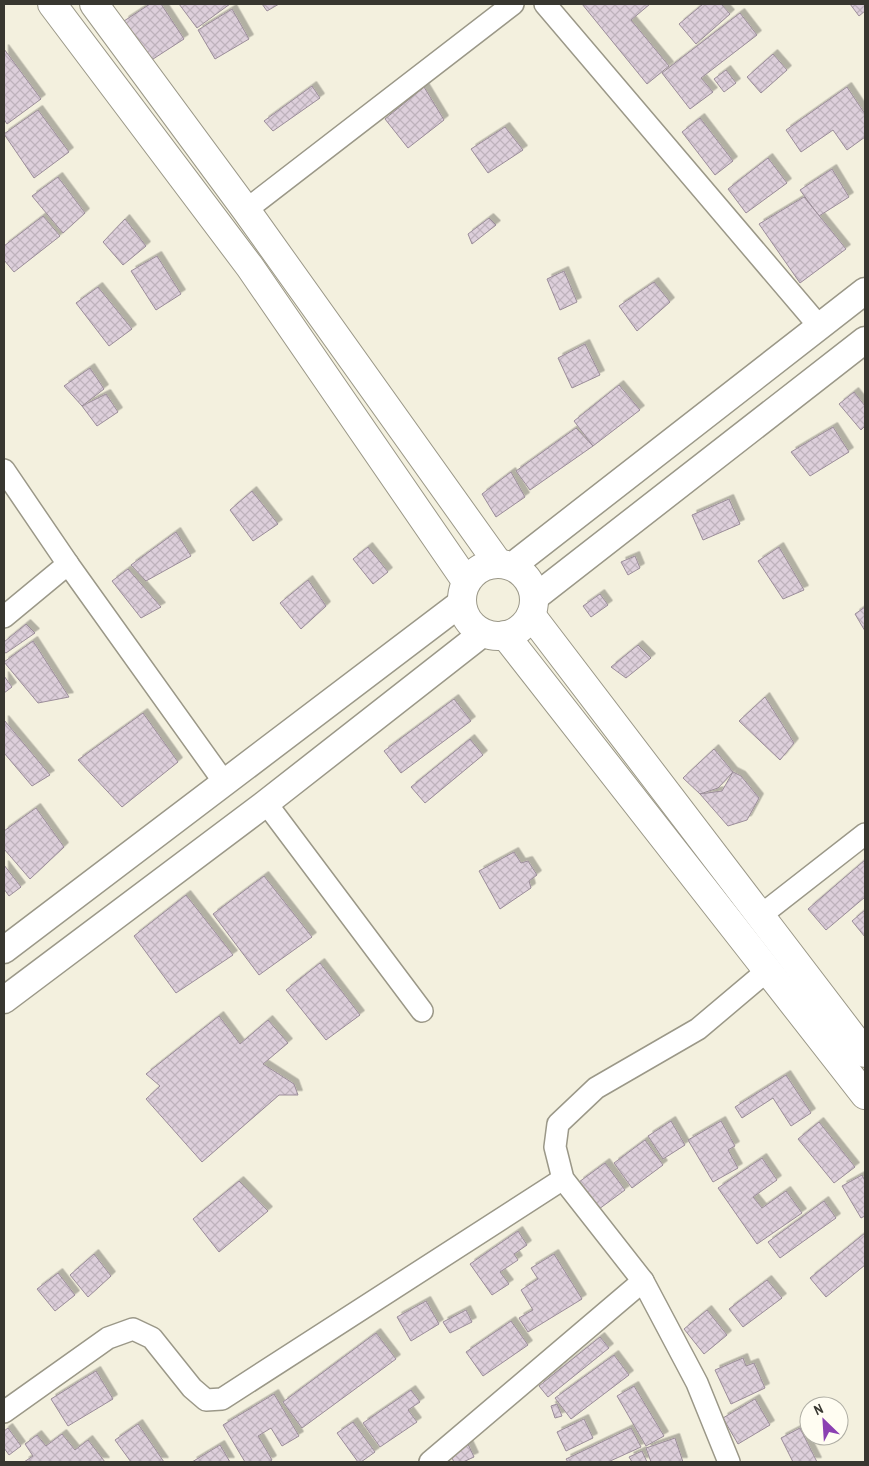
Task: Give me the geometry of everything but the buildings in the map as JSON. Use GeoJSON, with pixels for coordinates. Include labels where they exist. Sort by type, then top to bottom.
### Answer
{"type":"FeatureCollection","features":[{"type":"Feature","properties":{"kind":"main road"},"geometry":{"type":"LineString","coordinates":[[52,4],[250,267],[464,592]]}},
{"type":"Feature","properties":{"kind":"main road"},"geometry":{"type":"LineString","coordinates":[[94,4],[505,565]]}},
{"type":"Feature","properties":{"kind":"main road"},"geometry":{"type":"LineString","coordinates":[[494,634],[520,628],[532,606],[531,584],[524,574],[505,565],[485,566],[474,572],[464,592],[465,616],[472,626],[494,634],[768,970],[865,1095]]}},
{"type":"Feature","properties":{"kind":"main road"},"geometry":{"type":"LineString","coordinates":[[532,606],[760,916],[865,1053]]}},
{"type":"Feature","properties":{"kind":"street"},"geometry":{"type":"LineString","coordinates":[[246,210],[513,4]]}},
{"type":"Feature","properties":{"kind":"street"},"geometry":{"type":"LineString","coordinates":[[545,4],[819,326]]}},
{"type":"Feature","properties":{"kind":"street"},"geometry":{"type":"LineString","coordinates":[[505,565],[865,291]]}},
{"type":"Feature","properties":{"kind":"street"},"geometry":{"type":"LineString","coordinates":[[532,606],[865,340]]}},
{"type":"Feature","properties":{"kind":"street"},"geometry":{"type":"LineString","coordinates":[[4,470],[68,564],[224,782]]}},
{"type":"Feature","properties":{"kind":"street"},"geometry":{"type":"LineString","coordinates":[[4,617],[68,564]]}},
{"type":"Feature","properties":{"kind":"street"},"geometry":{"type":"LineString","coordinates":[[4,950],[224,782],[464,592]]}},
{"type":"Feature","properties":{"kind":"street"},"geometry":{"type":"LineString","coordinates":[[4,1000],[494,634]]}},
{"type":"Feature","properties":{"kind":"street"},"geometry":{"type":"LineString","coordinates":[[266,803],[422,1011]]}},
{"type":"Feature","properties":{"kind":"street"},"geometry":{"type":"LineString","coordinates":[[760,916],[865,834]]}},
{"type":"Feature","properties":{"kind":"street"},"geometry":{"type":"LineString","coordinates":[[729,1462],[697,1383],[643,1281],[563,1179],[555,1147],[558,1124],[596,1088],[698,1029],[768,970]]}},
{"type":"Feature","properties":{"kind":"street"},"geometry":{"type":"LineString","coordinates":[[4,1412],[108,1338],[133,1329],[152,1338],[192,1388],[206,1400],[222,1399],[563,1179]]}},
{"type":"Feature","properties":{"kind":"street"},"geometry":{"type":"LineString","coordinates":[[430,1462],[643,1281]]}}]}
